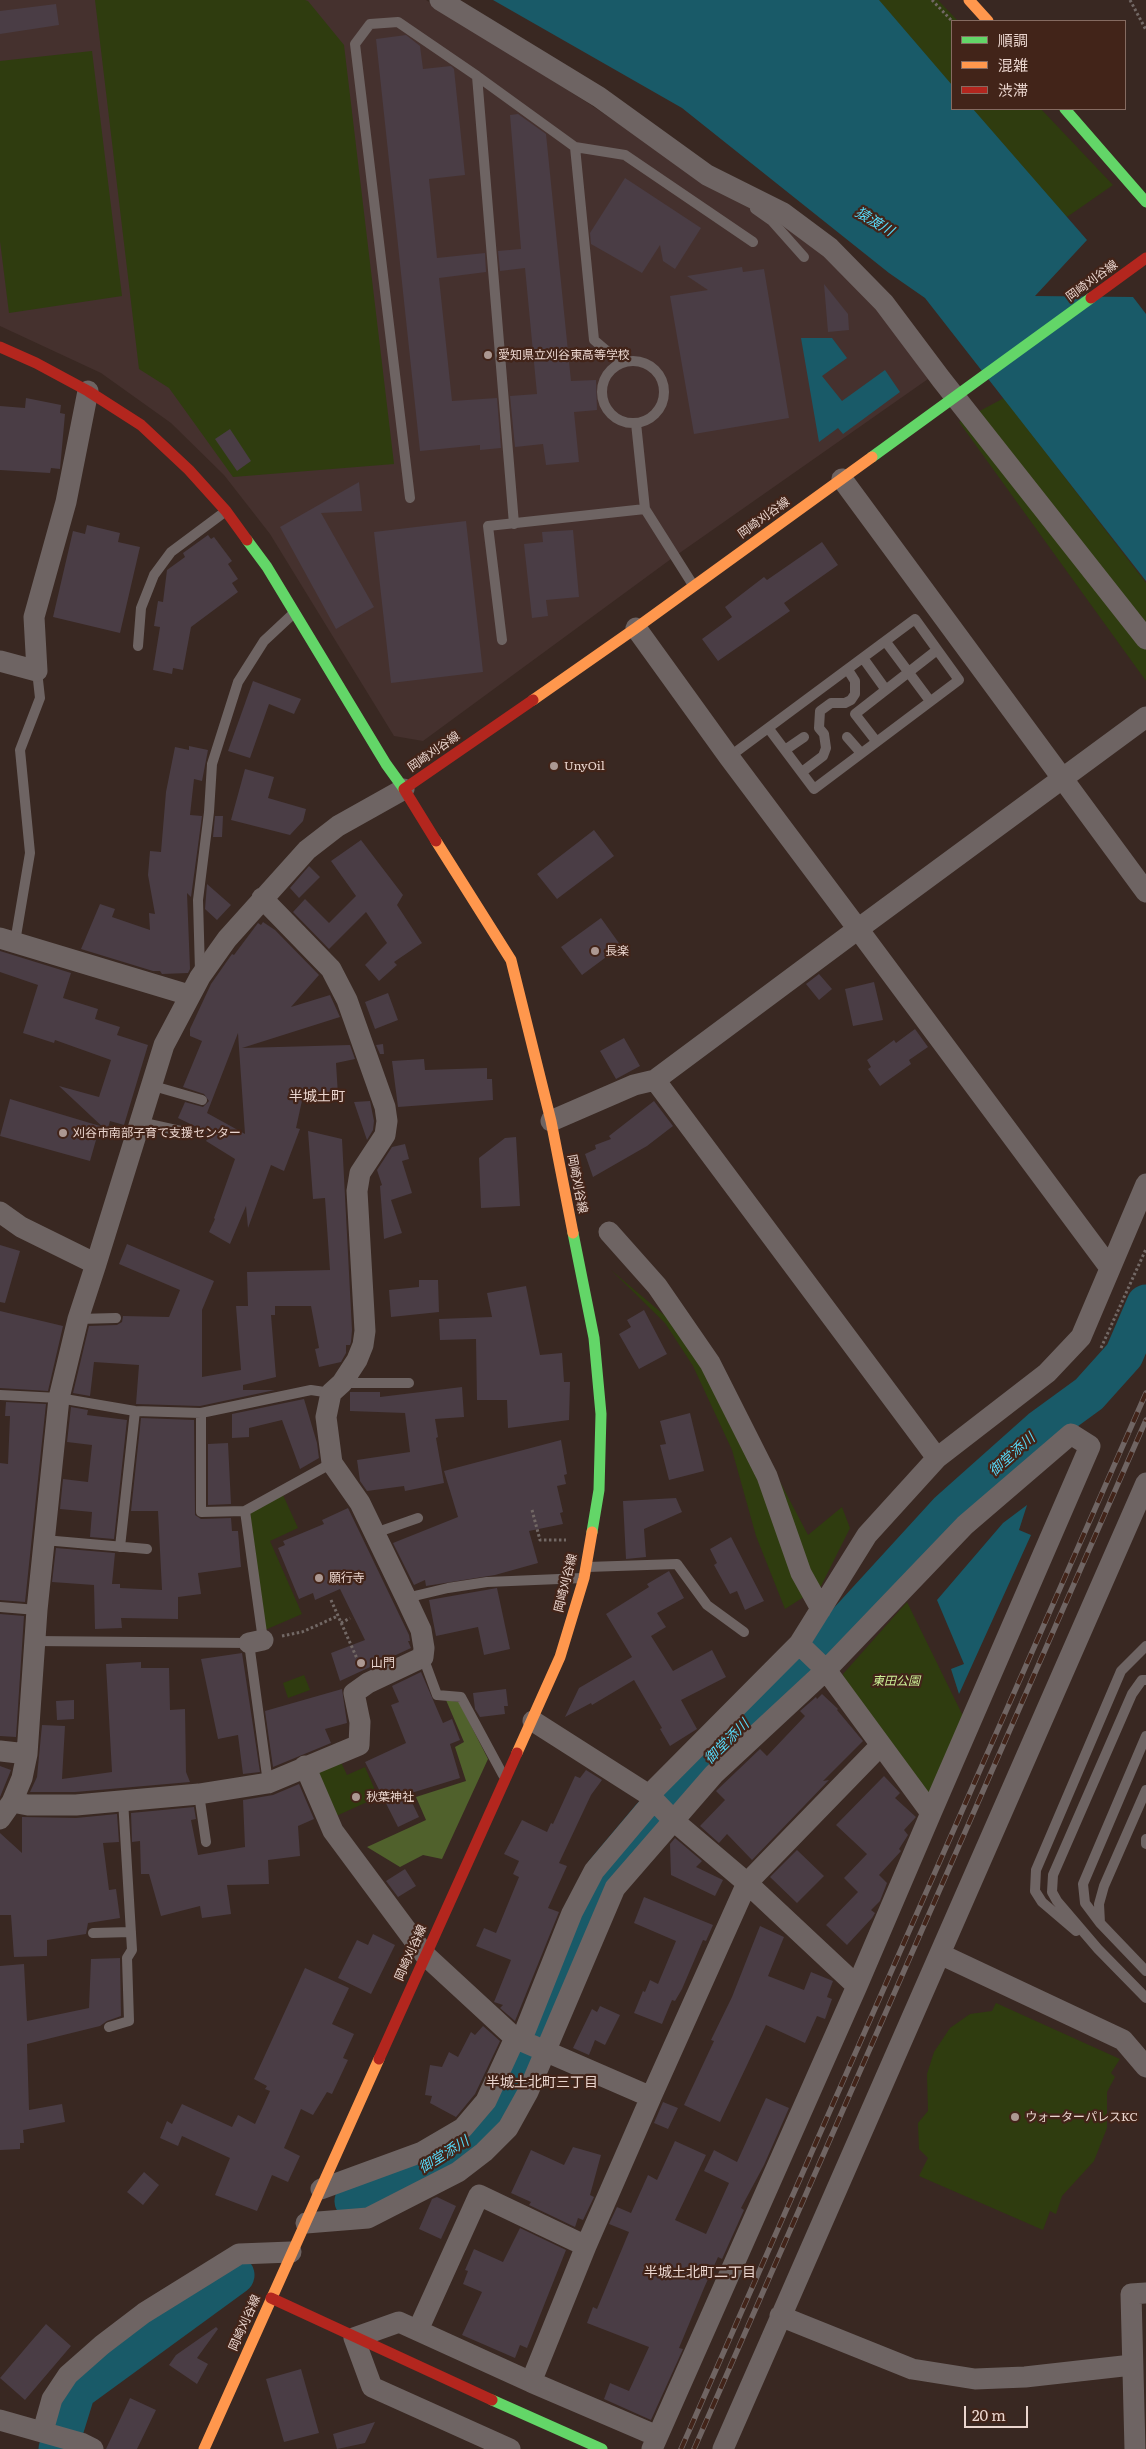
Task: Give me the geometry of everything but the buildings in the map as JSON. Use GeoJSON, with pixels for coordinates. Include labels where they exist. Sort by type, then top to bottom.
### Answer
{"type":"FeatureCollection","features":[{"type":"Feature","properties":{"kind":"main road"},"geometry":{"type":"LineString","coordinates":[[969,0],[987,20]]}},
{"type":"Feature","properties":{"kind":"main road"},"geometry":{"type":"LineString","coordinates":[[1066,110],[1146,202]]}},
{"type":"Feature","properties":{"kind":"main road","name":"岡崎刈谷線"},"geometry":{"type":"LineString","coordinates":[[204,2449],[425,1955],[533,1721],[560,1656],[585,1572],[598,1490],[601,1414],[594,1338],[551,1121],[511,960],[404,789],[636,628],[956,398],[1146,258]]}},
{"type":"Feature","properties":{"kind":"main road"},"geometry":{"type":"LineString","coordinates":[[0,347],[88,391],[141,426],[189,470],[226,511],[267,567],[386,764],[404,789]]}},
{"type":"Feature","properties":{"kind":"main road"},"geometry":{"type":"LineString","coordinates":[[271,2298],[354,2338],[602,2449]]}},
{"type":"Feature","properties":{"kind":"street"},"geometry":{"type":"LineString","coordinates":[[440,0],[599,97],[707,175],[783,213],[830,248],[884,303],[956,398],[1146,639]]}},
{"type":"Feature","properties":{"kind":"street"},"geometry":{"type":"LineString","coordinates":[[0,661],[37,672],[34,616],[66,502],[88,391]]}},
{"type":"Feature","properties":{"kind":"street"},"geometry":{"type":"LineString","coordinates":[[842,479],[1146,892]]}},
{"type":"Feature","properties":{"kind":"street"},"geometry":{"type":"LineString","coordinates":[[636,628],[729,757],[1110,1268]]}},
{"type":"Feature","properties":{"kind":"street"},"geometry":{"type":"LineString","coordinates":[[551,1121],[634,1085],[655,1080],[1146,717]]}},
{"type":"Feature","properties":{"kind":"street"},"geometry":{"type":"LineString","coordinates":[[0,1819],[12,1802],[22,1778],[27,1754],[35,1641],[58,1398],[78,1318],[164,1045],[189,995],[227,939],[306,850],[338,826],[404,789]]}},
{"type":"Feature","properties":{"kind":"street"},"geometry":{"type":"LineString","coordinates":[[12,1802],[76,1805],[199,1794],[268,1783],[359,1745],[360,1722],[354,1693],[368,1683],[423,1657],[424,1648],[420,1630],[406,1598],[360,1503],[332,1463],[326,1417],[336,1388],[357,1360],[365,1331],[356,1191],[360,1173],[385,1135],[387,1121],[385,1107],[347,1000],[331,969],[262,898]]}},
{"type":"Feature","properties":{"kind":"street"},"geometry":{"type":"LineString","coordinates":[[7,940],[189,995]]}},
{"type":"Feature","properties":{"kind":"street"},"geometry":{"type":"LineString","coordinates":[[655,1080],[937,1458]]}},
{"type":"Feature","properties":{"kind":"street"},"geometry":{"type":"LineString","coordinates":[[321,2189],[422,2152],[463,2128],[486,2101],[518,2040],[572,1914],[594,1871],[651,1797],[799,1644],[866,1535],[937,1458],[1047,1372],[1081,1336],[1146,1184]]}},
{"type":"Feature","properties":{"kind":"street"},"geometry":{"type":"LineString","coordinates":[[0,1212],[21,1227],[96,1264]]}},
{"type":"Feature","properties":{"kind":"street"},"geometry":{"type":"LineString","coordinates":[[609,1232],[657,1286],[710,1363],[767,1476],[801,1573],[821,1609]]}},
{"type":"Feature","properties":{"kind":"street"},"geometry":{"type":"LineString","coordinates":[[306,2223],[368,2218],[458,2172],[484,2152],[508,2128],[528,2092],[614,1888],[714,1774],[826,1670],[965,1525],[1071,1434],[1090,1446],[857,1986],[654,2442],[531,2382],[399,2322],[354,2338],[372,2386],[510,2449]]}},
{"type":"Feature","properties":{"kind":"street"},"geometry":{"type":"LineString","coordinates":[[724,2449],[780,2316],[1146,1482]]}},
{"type":"Feature","properties":{"kind":"street"},"geometry":{"type":"LineString","coordinates":[[799,1644],[826,1670],[931,1813]]}},
{"type":"Feature","properties":{"kind":"street"},"geometry":{"type":"LineString","coordinates":[[533,1721],[651,1797],[674,1821],[747,1883],[857,1986]]}},
{"type":"Feature","properties":{"kind":"street"},"geometry":{"type":"LineString","coordinates":[[531,2382],[586,2246],[747,1883],[881,1745]]}},
{"type":"Feature","properties":{"kind":"street"},"geometry":{"type":"LineString","coordinates":[[0,1751],[27,1754]]}},
{"type":"Feature","properties":{"kind":"street"},"geometry":{"type":"LineString","coordinates":[[305,1766],[333,1831],[425,1955],[518,2040],[651,2097]]}},
{"type":"Feature","properties":{"kind":"street"},"geometry":{"type":"LineString","coordinates":[[940,1954],[1123,2040],[1146,2067]]}},
{"type":"Feature","properties":{"kind":"street"},"geometry":{"type":"LineString","coordinates":[[418,2330],[479,2195],[586,2246]]}},
{"type":"Feature","properties":{"kind":"street"},"geometry":{"type":"LineString","coordinates":[[43,2431],[52,2399],[68,2376],[102,2345],[144,2313],[238,2254],[292,2252]]}},
{"type":"Feature","properties":{"kind":"street"},"geometry":{"type":"LineString","coordinates":[[1135,2449],[1131,2294],[1146,2293]]}},
{"type":"Feature","properties":{"kind":"street"},"geometry":{"type":"LineString","coordinates":[[780,2316],[912,2369],[975,2379],[1025,2377],[1132,2365]]}},
{"type":"Feature","properties":{"kind":"street"},"geometry":{"type":"LineString","coordinates":[[0,2420],[43,2431],[85,2447]]}},
{"type":"Feature","properties":{"kind":"lane"},"geometry":{"type":"LineString","coordinates":[[410,498],[355,44],[370,24],[398,22],[575,147],[625,155],[753,242]]}},
{"type":"Feature","properties":{"kind":"lane"},"geometry":{"type":"LineString","coordinates":[[477,76],[514,524]]}},
{"type":"Feature","properties":{"kind":"lane"},"geometry":{"type":"LineString","coordinates":[[575,147],[594,340],[621,363]]}},
{"type":"Feature","properties":{"kind":"lane"},"geometry":{"type":"LineString","coordinates":[[707,175],[772,221],[804,257]]}},
{"type":"Feature","properties":{"kind":"lane"},"geometry":{"type":"LineString","coordinates":[[629,361],[646,364],[659,376],[662,384],[662,402],[658,410],[652,416],[636,423],[627,422],[612,415],[603,400],[603,382],[613,368],[629,361]]}},
{"type":"Feature","properties":{"kind":"lane"},"geometry":{"type":"LineString","coordinates":[[636,423],[645,509],[694,586]]}},
{"type":"Feature","properties":{"kind":"lane"},"geometry":{"type":"LineString","coordinates":[[502,640],[488,526],[645,509]]}},
{"type":"Feature","properties":{"kind":"lane"},"geometry":{"type":"LineString","coordinates":[[138,646],[141,608],[154,575],[171,552],[226,511]]}},
{"type":"Feature","properties":{"kind":"lane"},"geometry":{"type":"LineString","coordinates":[[200,977],[198,900],[212,764],[238,682],[264,641],[295,612]]}},
{"type":"Feature","properties":{"kind":"lane"},"geometry":{"type":"LineString","coordinates":[[729,757],[915,620],[959,680],[814,789],[769,729]]}},
{"type":"Feature","properties":{"kind":"lane"},"geometry":{"type":"LineString","coordinates":[[886,642],[930,701]]}},
{"type":"Feature","properties":{"kind":"lane"},"geometry":{"type":"LineString","coordinates":[[876,741],[855,714],[937,650]]}},
{"type":"Feature","properties":{"kind":"lane"},"geometry":{"type":"LineString","coordinates":[[863,658],[886,690]]}},
{"type":"Feature","properties":{"kind":"lane"},"geometry":{"type":"LineString","coordinates":[[802,772],[823,756],[826,748],[824,734],[820,728],[820,711],[831,703],[845,703],[851,700],[855,694],[855,681],[848,670]]}},
{"type":"Feature","properties":{"kind":"lane"},"geometry":{"type":"LineString","coordinates":[[7,940],[30,853],[20,750],[40,698],[37,672]]}},
{"type":"Feature","properties":{"kind":"lane"},"geometry":{"type":"LineString","coordinates":[[785,750],[804,737]]}},
{"type":"Feature","properties":{"kind":"lane"},"geometry":{"type":"LineString","coordinates":[[847,737],[861,753]]}},
{"type":"Feature","properties":{"kind":"lane"},"geometry":{"type":"LineString","coordinates":[[150,1085],[202,1100]]}},
{"type":"Feature","properties":{"kind":"lane"},"geometry":{"type":"LineString","coordinates":[[140,1122],[185,1132]]}},
{"type":"Feature","properties":{"kind":"lane"},"geometry":{"type":"LineString","coordinates":[[78,1318],[116,1318]]}},
{"type":"Feature","properties":{"kind":"lane"},"geometry":{"type":"LineString","coordinates":[[0,1395],[58,1398],[135,1411],[201,1413],[311,1390],[409,1382]]}},
{"type":"Feature","properties":{"kind":"lane"},"geometry":{"type":"LineString","coordinates":[[120,1547],[135,1411]]}},
{"type":"Feature","properties":{"kind":"lane"},"geometry":{"type":"LineString","coordinates":[[201,1413],[200,1512],[245,1511],[332,1463]]}},
{"type":"Feature","properties":{"kind":"lane"},"geometry":{"type":"LineString","coordinates":[[245,1511],[268,1783]]}},
{"type":"Feature","properties":{"kind":"lane"},"geometry":{"type":"LineString","coordinates":[[375,1533],[418,1518]]}},
{"type":"Feature","properties":{"kind":"lane"},"geometry":{"type":"LineString","coordinates":[[44,1540],[147,1550]]}},
{"type":"Feature","properties":{"kind":"lane"},"geometry":{"type":"LineString","coordinates":[[406,1598],[448,1588],[487,1582],[677,1564],[707,1605],[744,1632]]}},
{"type":"Feature","properties":{"kind":"lane"},"geometry":{"type":"LineString","coordinates":[[0,1607],[38,1610]]}},
{"type":"Feature","properties":{"kind":"lane"},"geometry":{"type":"LineString","coordinates":[[35,1641],[256,1642]]}},
{"type":"Feature","properties":{"kind":"lane"},"geometry":{"type":"LineString","coordinates":[[1098,1949],[1042,1902],[1035,1891],[1036,1870],[1121,1672],[1146,1646]]}},
{"type":"Feature","properties":{"kind":"lane"},"geometry":{"type":"LineString","coordinates":[[423,1657],[437,1695],[461,1697],[506,1780]]}},
{"type":"Feature","properties":{"kind":"lane"},"geometry":{"type":"LineString","coordinates":[[1146,1680],[1142,1680],[1132,1694],[1053,1875],[1052,1892],[1057,1902],[1098,1949],[1146,1998]]}},
{"type":"Feature","properties":{"kind":"lane"},"geometry":{"type":"LineString","coordinates":[[1146,1736],[1083,1884],[1085,1903],[1100,1923],[1146,1971]]}},
{"type":"Feature","properties":{"kind":"lane"},"geometry":{"type":"LineString","coordinates":[[1100,1923],[1099,1904],[1104,1886],[1146,1790]]}},
{"type":"Feature","properties":{"kind":"lane"},"geometry":{"type":"LineString","coordinates":[[199,1794],[206,1842]]}},
{"type":"Feature","properties":{"kind":"lane"},"geometry":{"type":"LineString","coordinates":[[109,2027],[129,2021],[127,1958],[132,1950],[123,1800]]}},
{"type":"Feature","properties":{"kind":"lane"},"geometry":{"type":"LineString","coordinates":[[1146,1839],[1146,1844]]}},
{"type":"Feature","properties":{"kind":"lane"},"geometry":{"type":"LineString","coordinates":[[93,1932],[130,1932]]}},
{"type":"Feature","properties":{"kind":"path"},"geometry":{"type":"LineString","coordinates":[[932,0],[951,20]]}},
{"type":"Feature","properties":{"kind":"path"},"geometry":{"type":"LineString","coordinates":[[1130,0],[1146,30]]}},
{"type":"Feature","properties":{"kind":"path"},"geometry":{"type":"LineString","coordinates":[[532,1510],[540,1540],[572,1540]]}},
{"type":"Feature","properties":{"kind":"path"},"geometry":{"type":"LineString","coordinates":[[331,1600],[368,1683]]}},
{"type":"Feature","properties":{"kind":"path"},"geometry":{"type":"LineString","coordinates":[[256,1642],[302,1632],[338,1616]]}},
{"type":"Feature","properties":{"kind":"path"},"geometry":{"type":"LineString","coordinates":[[341,1623],[350,1618]]}},
{"type":"Feature","properties":{"kind":"shaded area","name":"愛知県立刈谷東高等学校"},"geometry":{"type":"Polygon","coordinates":[[[0,0],[426,0],[591,105],[702,180],[826,251],[879,307],[928,379],[671,559],[423,741],[394,736],[270,534],[224,475],[171,423],[101,373],[0,326],[0,0]]]}},
{"type":"Feature","properties":{"kind":"green space"},"geometry":{"type":"Polygon","coordinates":[[[95,0],[305,0],[308,1],[344,45],[394,464],[233,477],[169,388],[139,369],[95,0]]]}},
{"type":"Feature","properties":{"kind":"green space"},"geometry":{"type":"Polygon","coordinates":[[[849,0],[938,0],[957,20],[951,20],[951,102],[849,0]]]}},
{"type":"Feature","properties":{"kind":"green space"},"geometry":{"type":"Polygon","coordinates":[[[92,51],[122,296],[9,313],[0,241],[0,61],[92,51]]]}},
{"type":"Feature","properties":{"kind":"green space"},"geometry":{"type":"Polygon","coordinates":[[[959,110],[1042,110],[1113,185],[1067,217],[959,110]]]}},
{"type":"Feature","properties":{"kind":"green space"},"geometry":{"type":"Polygon","coordinates":[[[1004,398],[1146,583],[1146,681],[959,422],[1004,398]]]}},
{"type":"Feature","properties":{"kind":"green space"},"geometry":{"type":"Polygon","coordinates":[[[611,1270],[715,1358],[808,1535],[842,1507],[850,1528],[821,1586],[785,1609],[756,1536],[732,1450],[693,1366],[665,1323],[611,1270]]]}},
{"type":"Feature","properties":{"kind":"green space"},"geometry":{"type":"Polygon","coordinates":[[[283,1495],[298,1528],[270,1541],[302,1614],[265,1630],[250,1513],[283,1495]]]}},
{"type":"Feature","properties":{"kind":"green space","name":"東田公園"},"geometry":{"type":"Polygon","coordinates":[[[907,1602],[963,1716],[929,1794],[844,1686],[843,1674],[907,1602]]]}},
{"type":"Feature","properties":{"kind":"green space"},"geometry":{"type":"Polygon","coordinates":[[[304,1675],[310,1690],[288,1698],[283,1683],[304,1675]]]}},
{"type":"Feature","properties":{"kind":"green space"},"geometry":{"type":"Polygon","coordinates":[[[446,1700],[459,1702],[488,1759],[442,1859],[423,1855],[400,1867],[367,1847],[426,1820],[416,1797],[466,1781],[455,1747],[464,1742],[446,1700]]]}},
{"type":"Feature","properties":{"kind":"green space"},"geometry":{"type":"Polygon","coordinates":[[[340,1760],[347,1775],[365,1767],[378,1797],[334,1817],[313,1772],[340,1760]]]}},
{"type":"Feature","properties":{"kind":"green space","name":"ウォーターパレスKC"},"geometry":{"type":"Polygon","coordinates":[[[996,2003],[1120,2059],[1111,2073],[1115,2077],[1107,2092],[1107,2128],[1094,2161],[1062,2196],[1056,2214],[1050,2211],[1043,2230],[919,2176],[928,2158],[919,2149],[918,2123],[928,2111],[927,2074],[934,2052],[950,2028],[970,2014],[992,2011],[996,2003]]]}},
{"type":"Feature","properties":{"kind":"water","name":"猿渡川"},"geometry":{"type":"Polygon","coordinates":[[[493,0],[879,0],[951,84],[951,110],[974,110],[1087,240],[1035,296],[1133,297],[1146,314],[1146,581],[925,298],[889,273],[682,108],[493,0]]]}},
{"type":"Feature","properties":{"kind":"water"},"geometry":{"type":"Polygon","coordinates":[[[801,338],[832,338],[847,358],[822,376],[842,401],[885,370],[900,392],[843,434],[838,428],[819,442],[801,338]]]}},
{"type":"Feature","properties":{"kind":"water"},"geometry":{"type":"Polygon","coordinates":[[[1027,1505],[1019,1530],[1031,1535],[959,1694],[951,1669],[964,1664],[937,1600],[1003,1523],[1027,1505]]]}},
{"type":"Feature","properties":{"kind":"waterway","name":"御堂添川"},"geometry":{"type":"LineString","coordinates":[[354,2201],[435,2164],[471,2140],[500,2108],[535,2037],[586,1907],[605,1872],[652,1816],[842,1628],[949,1511],[1041,1429],[1089,1394],[1124,1355],[1146,1304]]}},
{"type":"Feature","properties":{"kind":"waterway","name":"御堂添川"},"geometry":{"type":"LineString","coordinates":[[58,2449],[76,2391],[235,2275]]}},
{"type":"Feature","properties":{"kind":"railway"},"geometry":{"type":"LineString","coordinates":[[681,2449],[1146,1393]]}},
{"type":"Feature","properties":{"kind":"railway"},"geometry":{"type":"LineString","coordinates":[[694,2449],[1146,1420]]}},
{"type":"Feature","properties":{"kind":"traffic: fast"},"geometry":{"type":"LineString","coordinates":[[1066,110],[1146,202]]}},
{"type":"Feature","properties":{"kind":"traffic: fast"},"geometry":{"type":"LineString","coordinates":[[872,457],[1091,298]]}},
{"type":"Feature","properties":{"kind":"traffic: fast"},"geometry":{"type":"LineString","coordinates":[[247,540],[267,567],[386,764],[404,789]]}},
{"type":"Feature","properties":{"kind":"traffic: fast"},"geometry":{"type":"LineString","coordinates":[[573,1233],[594,1338],[601,1414],[599,1490],[592,1532]]}},
{"type":"Feature","properties":{"kind":"traffic: fast"},"geometry":{"type":"LineString","coordinates":[[492,2400],[602,2449]]}},
{"type":"Feature","properties":{"kind":"traffic: slow"},"geometry":{"type":"LineString","coordinates":[[969,0],[987,20]]}},
{"type":"Feature","properties":{"kind":"traffic: slow"},"geometry":{"type":"LineString","coordinates":[[533,700],[872,457]]}},
{"type":"Feature","properties":{"kind":"traffic: slow"},"geometry":{"type":"LineString","coordinates":[[436,841],[511,960],[551,1121],[573,1233]]}},
{"type":"Feature","properties":{"kind":"traffic: slow"},"geometry":{"type":"LineString","coordinates":[[517,1753],[560,1657],[584,1578],[592,1532]]}},
{"type":"Feature","properties":{"kind":"traffic: slow"},"geometry":{"type":"LineString","coordinates":[[204,2449],[379,2059]]}},
{"type":"Feature","properties":{"kind":"traffic: jam"},"geometry":{"type":"LineString","coordinates":[[1091,298],[1146,258]]}},
{"type":"Feature","properties":{"kind":"traffic: jam"},"geometry":{"type":"LineString","coordinates":[[0,347],[36,363],[88,391],[141,425],[189,470],[226,511],[247,540]]}},
{"type":"Feature","properties":{"kind":"traffic: jam"},"geometry":{"type":"LineString","coordinates":[[436,841],[404,789],[533,700]]}},
{"type":"Feature","properties":{"kind":"traffic: jam"},"geometry":{"type":"LineString","coordinates":[[379,2059],[517,1753]]}},
{"type":"Feature","properties":{"kind":"traffic: jam"},"geometry":{"type":"LineString","coordinates":[[271,2298],[492,2400]]}},
{"type":"Feature","properties":{"kind":"place","name":"愛知県立刈谷東高等学校"},"geometry":{"type":"Point","coordinates":[488,355]}},
{"type":"Feature","properties":{"kind":"place","name":"UnyOil"},"geometry":{"type":"Point","coordinates":[554,766]}},
{"type":"Feature","properties":{"kind":"place","name":"長楽"},"geometry":{"type":"Point","coordinates":[595,951]}},
{"type":"Feature","properties":{"kind":"place","name":"刈谷市南部子育て支援センター"},"geometry":{"type":"Point","coordinates":[63,1133]}},
{"type":"Feature","properties":{"kind":"place","name":"願行寺"},"geometry":{"type":"Point","coordinates":[319,1578]}},
{"type":"Feature","properties":{"kind":"place","name":"山門"},"geometry":{"type":"Point","coordinates":[361,1663]}},
{"type":"Feature","properties":{"kind":"place","name":"秋葉神社"},"geometry":{"type":"Point","coordinates":[356,1797]}},
{"type":"Feature","properties":{"kind":"place","name":"ウォーターパレスKC"},"geometry":{"type":"Point","coordinates":[1015,2117]}},
{"type":"Feature","properties":{"kind":"district","name":"半城土町"},"geometry":{"type":"Point","coordinates":[317,1097]}},
{"type":"Feature","properties":{"kind":"district","name":"半城土北町三丁目"},"geometry":{"type":"Point","coordinates":[542,2083]}},
{"type":"Feature","properties":{"kind":"district","name":"半城土北町二丁目"},"geometry":{"type":"Point","coordinates":[700,2273]}}]}
